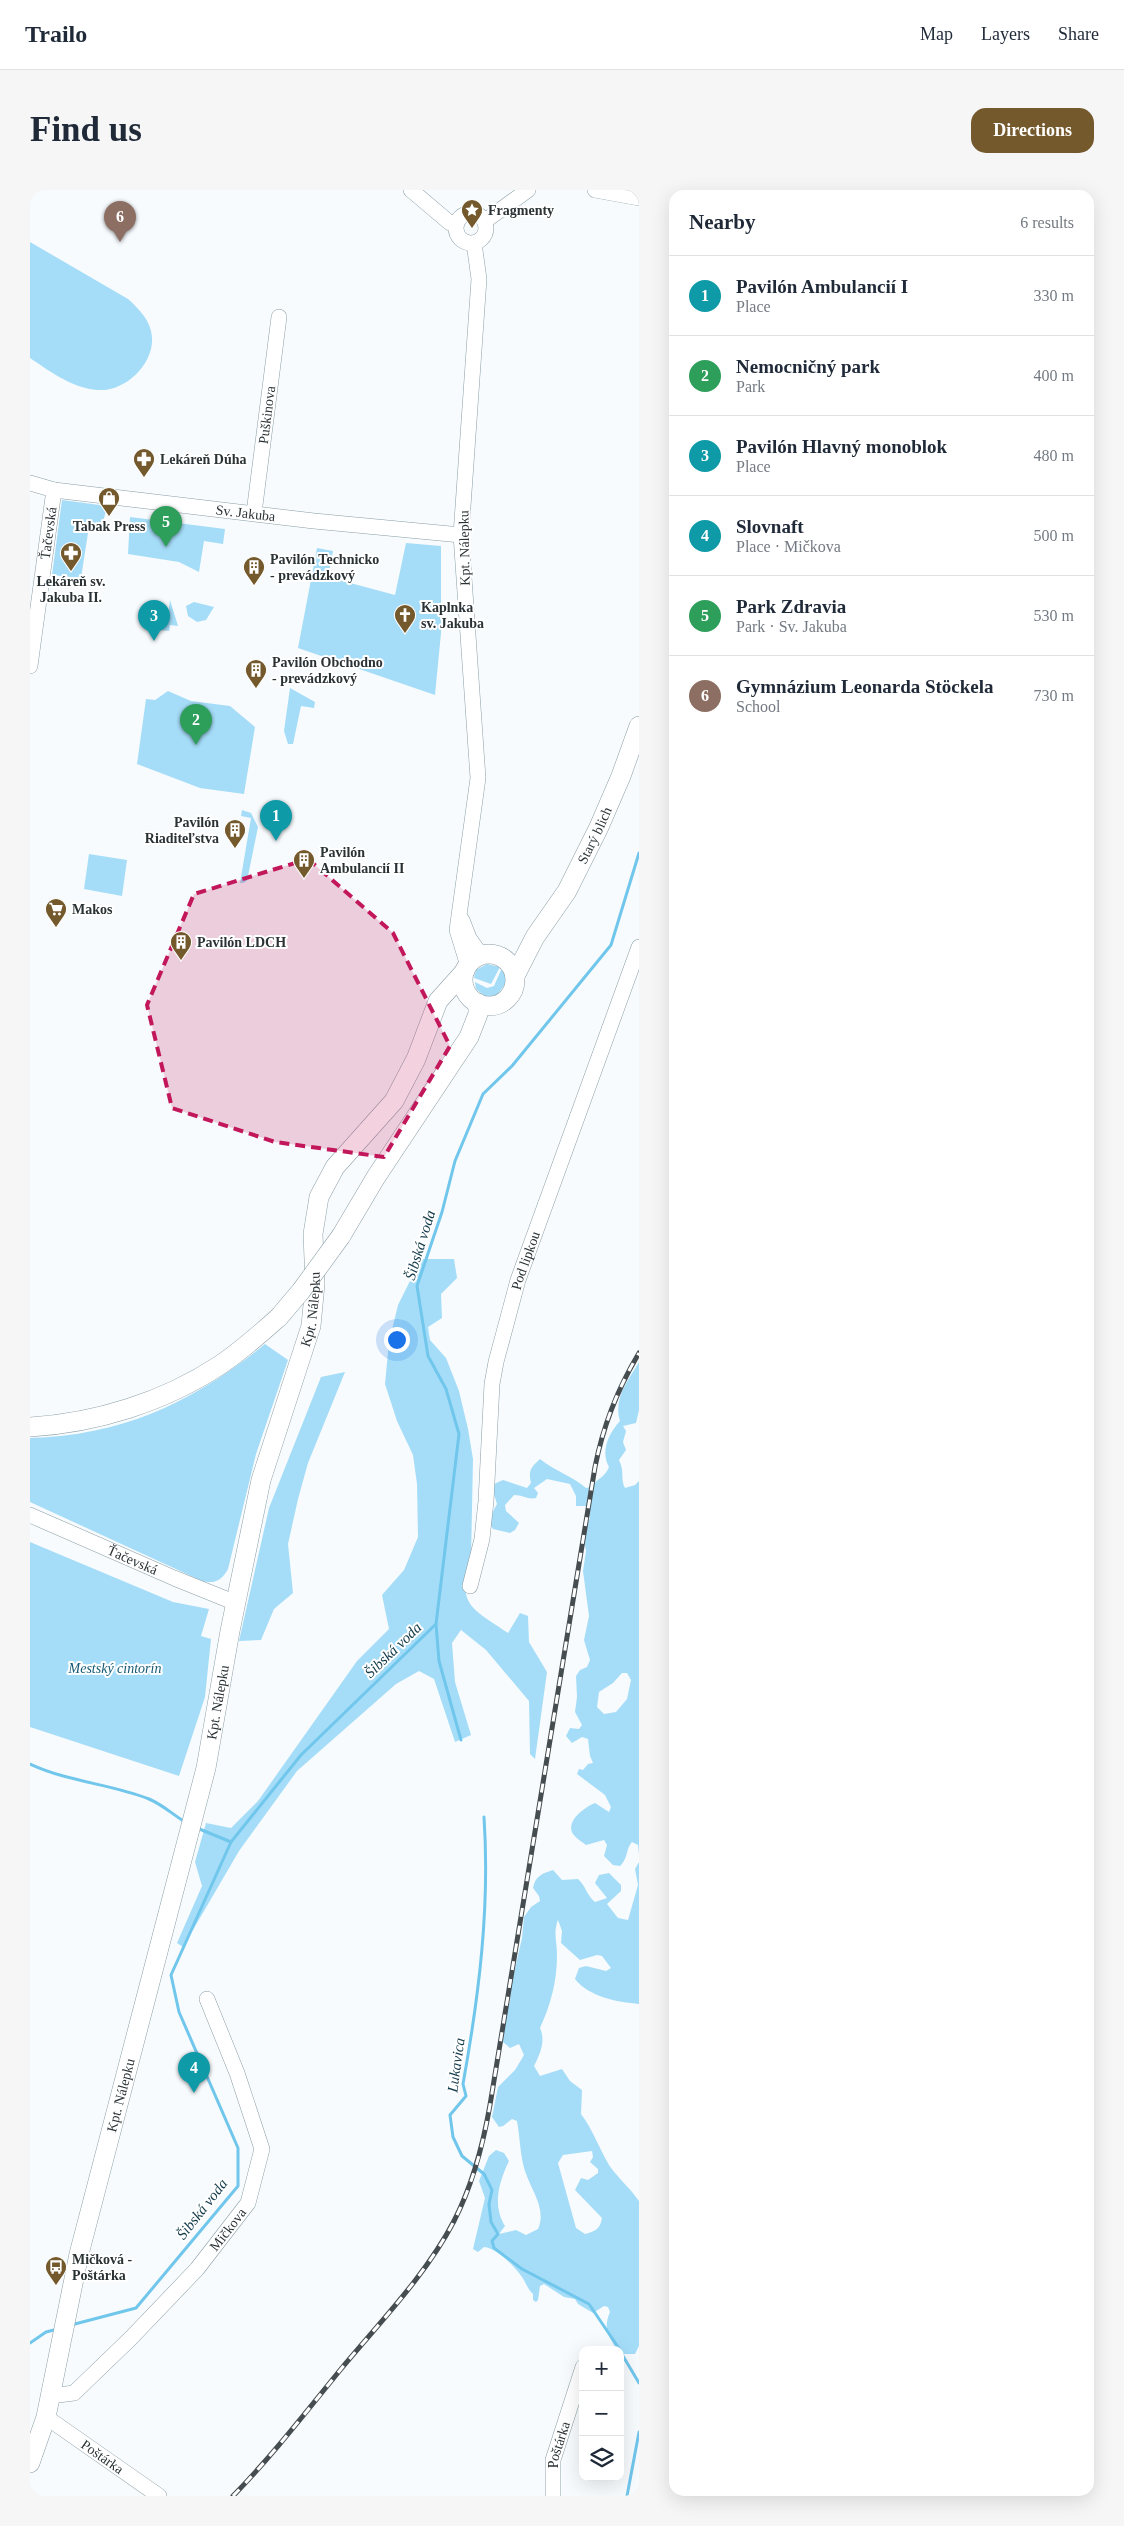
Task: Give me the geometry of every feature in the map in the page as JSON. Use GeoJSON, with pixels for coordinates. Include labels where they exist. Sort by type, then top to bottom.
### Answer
{"type":"FeatureCollection","features":[{"type":"Feature","properties":{"kind":"main road","name":"Starý blich"},"geometry":{"type":"LineString","coordinates":[[515,976],[535,937],[567,891],[599,827],[639,726]]}},
{"type":"Feature","properties":{"kind":"main road","name":"Starý blich"},"geometry":{"type":"LineString","coordinates":[[501,957],[535,937]]}},
{"type":"Feature","properties":{"kind":"main road"},"geometry":{"type":"LineString","coordinates":[[501,957],[508,961],[515,976],[513,991],[503,1002],[481,1001],[465,987],[471,964],[501,957]]}},
{"type":"Feature","properties":{"kind":"main road","name":"Kpt. Nálepku"},"geometry":{"type":"LineString","coordinates":[[46,2417],[80,2254],[206,1768],[261,1480],[304,1350],[314,1303],[313,1234],[319,1197],[335,1166],[394,1101],[416,1059],[438,1001],[471,964]]}},
{"type":"Feature","properties":{"kind":"main road","name":"Kpt. Nálepku"},"geometry":{"type":"LineString","coordinates":[[432,1016],[445,1002],[462,994],[481,1001]]}},
{"type":"Feature","properties":{"kind":"main road"},"geometry":{"type":"LineString","coordinates":[[30,1428],[55,1426],[98,1417],[150,1400],[181,1387],[220,1365],[278,1317],[306,1284],[341,1236],[376,1177],[469,1037],[481,1001]]}},
{"type":"Feature","properties":{"kind":"main road"},"geometry":{"type":"LineString","coordinates":[[30,2463],[46,2417]]}},
{"type":"Feature","properties":{"kind":"street"},"geometry":{"type":"LineString","coordinates":[[412,190],[450,223],[457,222],[464,215],[473,213],[484,221],[485,235],[474,242],[461,239],[457,231],[457,222]]}},
{"type":"Feature","properties":{"kind":"street"},"geometry":{"type":"LineString","coordinates":[[484,221],[528,190]]}},
{"type":"Feature","properties":{"kind":"street"},"geometry":{"type":"LineString","coordinates":[[595,190],[639,198]]}},
{"type":"Feature","properties":{"kind":"street","name":"Kpt. Nálepku"},"geometry":{"type":"LineString","coordinates":[[471,964],[469,938],[459,912],[478,778],[461,535],[478,279],[474,242]]}},
{"type":"Feature","properties":{"kind":"street","name":"Puškinova"},"geometry":{"type":"LineString","coordinates":[[254,513],[279,317]]}},
{"type":"Feature","properties":{"kind":"street","name":"Sv. Jakuba"},"geometry":{"type":"LineString","coordinates":[[30,483],[54,490],[461,535]]}},
{"type":"Feature","properties":{"kind":"street","name":"Ťačevská"},"geometry":{"type":"LineString","coordinates":[[30,666],[54,490]]}},
{"type":"Feature","properties":{"kind":"street","name":"Pod lipkou"},"geometry":{"type":"LineString","coordinates":[[470,1586],[482,1539],[486,1501],[492,1384],[496,1362],[518,1280],[639,946]]}},
{"type":"Feature","properties":{"kind":"street","name":"Ťačevská"},"geometry":{"type":"LineString","coordinates":[[30,1514],[174,1578],[236,1603]]}},
{"type":"Feature","properties":{"kind":"street","name":"Mičkova"},"geometry":{"type":"LineString","coordinates":[[50,2396],[74,2393],[131,2338],[197,2269],[248,2203],[262,2149],[237,2073],[207,1999]]}},
{"type":"Feature","properties":{"kind":"street","name":"Poštárka"},"geometry":{"type":"LineString","coordinates":[[552,2496],[553,2460],[579,2379]]}},
{"type":"Feature","properties":{"kind":"street","name":"Poštárka"},"geometry":{"type":"LineString","coordinates":[[46,2417],[159,2496]]}},
{"type":"Feature","properties":{"kind":"highlighted area"},"geometry":{"type":"Polygon","coordinates":[[[308,859],[393,933],[450,1046],[384,1157],[275,1142],[172,1108],[147,1005],[194,894],[308,859]]]}},
{"type":"Feature","properties":{"kind":"green space"},"geometry":{"type":"Polygon","coordinates":[[[30,242],[128,299],[144,316],[151,331],[151,347],[143,366],[127,381],[108,389],[88,389],[71,383],[30,358],[30,242]]]}},
{"type":"Feature","properties":{"kind":"green space"},"geometry":{"type":"Polygon","coordinates":[[[62,500],[107,506],[102,527],[83,524],[82,532],[88,533],[81,578],[52,575],[62,500]]]}},
{"type":"Feature","properties":{"kind":"green space"},"geometry":{"type":"Polygon","coordinates":[[[130,517],[225,529],[223,544],[204,541],[199,572],[179,562],[128,554],[130,517]]]}},
{"type":"Feature","properties":{"kind":"green space"},"geometry":{"type":"Polygon","coordinates":[[[406,543],[441,546],[441,633],[435,695],[298,648],[317,548],[333,551],[328,577],[395,595],[406,543]]]}},
{"type":"Feature","properties":{"kind":"green space"},"geometry":{"type":"Polygon","coordinates":[[[170,600],[178,626],[170,625],[169,631],[158,630],[160,615],[168,616],[170,600]]]}},
{"type":"Feature","properties":{"kind":"green space"},"geometry":{"type":"Polygon","coordinates":[[[194,602],[214,607],[206,620],[197,622],[188,616],[186,606],[194,602]]]}},
{"type":"Feature","properties":{"kind":"green space"},"geometry":{"type":"Polygon","coordinates":[[[290,688],[315,702],[314,708],[301,706],[293,744],[288,744],[284,731],[290,688]]]}},
{"type":"Feature","properties":{"kind":"green space"},"geometry":{"type":"Polygon","coordinates":[[[168,691],[191,701],[230,706],[255,727],[244,794],[200,788],[137,764],[146,699],[155,700],[168,691]]]}},
{"type":"Feature","properties":{"kind":"green space"},"geometry":{"type":"Polygon","coordinates":[[[242,810],[251,813],[258,827],[247,881],[240,883],[251,818],[241,816],[242,810]]]}},
{"type":"Feature","properties":{"kind":"green space"},"geometry":{"type":"Polygon","coordinates":[[[89,854],[127,860],[122,896],[84,889],[89,854]]]}},
{"type":"Feature","properties":{"kind":"green space"},"geometry":{"type":"Polygon","coordinates":[[[487,964],[500,967],[491,984],[474,978],[476,970],[487,964]]]}},
{"type":"Feature","properties":{"kind":"green space"},"geometry":{"type":"Polygon","coordinates":[[[501,970],[505,974],[506,983],[497,995],[486,997],[476,989],[475,982],[487,988],[494,986],[501,970]]]}},
{"type":"Feature","properties":{"kind":"green space"},"geometry":{"type":"Polygon","coordinates":[[[421,1259],[454,1259],[457,1278],[441,1294],[442,1318],[428,1327],[430,1340],[446,1358],[459,1391],[473,1459],[471,1558],[465,1586],[470,1604],[508,1633],[520,1613],[528,1616],[529,1642],[547,1672],[535,1759],[530,1754],[529,1701],[486,1650],[461,1630],[452,1643],[455,1682],[471,1735],[455,1742],[434,1679],[419,1671],[396,1684],[297,1771],[239,1851],[183,1947],[177,1943],[202,1886],[195,1862],[206,1823],[231,1828],[258,1801],[357,1661],[389,1629],[382,1595],[404,1570],[418,1537],[417,1484],[413,1455],[397,1421],[385,1384],[389,1342],[398,1305],[421,1259]]]}},
{"type":"Feature","properties":{"kind":"green space"},"geometry":{"type":"Polygon","coordinates":[[[265,1344],[288,1360],[256,1454],[228,1569],[220,1579],[214,1582],[202,1581],[30,1502],[30,1438],[96,1430],[156,1412],[211,1383],[265,1344]]]}},
{"type":"Feature","properties":{"kind":"green space"},"geometry":{"type":"Polygon","coordinates":[[[639,1362],[639,1410],[636,1423],[623,1426],[626,1431],[623,1442],[626,1450],[619,1460],[625,1488],[635,1485],[639,1481],[639,1854],[638,1845],[632,1842],[628,1848],[625,1860],[620,1866],[613,1865],[604,1856],[607,1845],[604,1840],[586,1845],[573,1834],[571,1829],[577,1815],[591,1805],[595,1803],[609,1812],[611,1807],[605,1795],[577,1774],[579,1769],[583,1770],[588,1764],[593,1763],[590,1756],[588,1739],[582,1737],[572,1743],[566,1736],[570,1728],[579,1729],[582,1725],[575,1712],[577,1697],[576,1676],[580,1670],[587,1667],[590,1660],[584,1640],[589,1616],[583,1571],[586,1551],[583,1534],[590,1518],[587,1506],[576,1506],[576,1496],[570,1484],[547,1479],[534,1488],[538,1493],[536,1498],[514,1495],[505,1505],[506,1511],[519,1523],[515,1530],[510,1533],[493,1529],[488,1521],[497,1504],[493,1491],[494,1484],[503,1480],[527,1488],[531,1483],[531,1470],[540,1459],[586,1488],[591,1487],[604,1475],[609,1467],[605,1455],[607,1442],[612,1431],[620,1421],[618,1405],[620,1397],[639,1362]],[[622,1673],[613,1683],[599,1692],[597,1707],[604,1714],[616,1712],[627,1699],[631,1680],[627,1673],[622,1673]]]}},
{"type":"Feature","properties":{"kind":"green space"},"geometry":{"type":"Polygon","coordinates":[[[345,1372],[308,1463],[298,1499],[288,1544],[293,1593],[274,1609],[261,1640],[239,1641],[269,1508],[321,1377],[345,1372]]]}},
{"type":"Feature","properties":{"kind":"green space","name":"Mestský cintorín"},"geometry":{"type":"Polygon","coordinates":[[[30,1542],[173,1602],[209,1609],[201,1636],[211,1639],[205,1697],[179,1776],[30,1727],[30,1542]]]}},
{"type":"Feature","properties":{"kind":"green space"},"geometry":{"type":"Polygon","coordinates":[[[639,1862],[639,2004],[604,1998],[588,1990],[575,1979],[579,1968],[586,1966],[606,1971],[611,1968],[602,1956],[597,1955],[580,1960],[561,1943],[562,1931],[558,1920],[555,1933],[557,1965],[555,1983],[540,2028],[542,2043],[534,2066],[540,2076],[562,2069],[570,2081],[582,2090],[581,2114],[609,2165],[639,2201],[639,2346],[635,2354],[624,2354],[624,2346],[615,2346],[607,2331],[610,2312],[608,2307],[604,2306],[593,2313],[578,2304],[575,2299],[564,2297],[544,2284],[540,2286],[536,2302],[533,2300],[533,2294],[522,2277],[505,2258],[489,2248],[484,2247],[478,2252],[473,2249],[485,2198],[479,2181],[489,2156],[496,2150],[504,2153],[509,2161],[498,2193],[499,2210],[505,2226],[499,2234],[516,2230],[526,2235],[538,2229],[540,2222],[541,2214],[537,2200],[523,2165],[517,2121],[512,2119],[499,2127],[492,2117],[498,2087],[515,2070],[524,2055],[519,2044],[510,2048],[503,2042],[505,2012],[510,2002],[511,1986],[522,1938],[524,1917],[531,1907],[540,1901],[533,1888],[534,1884],[540,1876],[553,1870],[562,1880],[578,1879],[595,1902],[607,1898],[595,1883],[599,1875],[609,1873],[621,1885],[621,1891],[607,1904],[618,1918],[628,1920],[638,1885],[635,1869],[639,1862]],[[592,2151],[563,2155],[558,2163],[576,2228],[585,2234],[597,2229],[602,2218],[575,2190],[581,2178],[588,2180],[598,2173],[598,2169],[590,2162],[593,2157],[592,2151]]]}},
{"type":"Feature","properties":{"kind":"waterway","name":"Šibská voda"},"geometry":{"type":"LineString","coordinates":[[71,2325],[136,2308],[238,2186],[238,2148],[179,2012],[171,1975],[231,1842],[301,1755],[436,1624],[459,1434],[446,1389],[428,1356],[417,1286],[442,1212],[455,1161],[483,1094],[512,1066],[611,945],[639,853]]}},
{"type":"Feature","properties":{"kind":"waterway","name":"Lukavica"},"geometry":{"type":"LineString","coordinates":[[436,1624],[439,1661],[461,1740]]}},
{"type":"Feature","properties":{"kind":"waterway"},"geometry":{"type":"LineString","coordinates":[[30,1764],[60,1775],[149,1799],[185,1822]]}},
{"type":"Feature","properties":{"kind":"waterway","name":"Lukavica"},"geometry":{"type":"LineString","coordinates":[[484,1817],[486,1885],[482,1951],[474,2018],[463,2084],[466,2096],[450,2115],[453,2137],[462,2156],[484,2174],[492,2190],[489,2204],[491,2222],[498,2234],[492,2241],[494,2248],[522,2269],[589,2304],[617,2346]]}},
{"type":"Feature","properties":{"kind":"waterway"},"geometry":{"type":"LineString","coordinates":[[197,1828],[231,1842]]}},
{"type":"Feature","properties":{"kind":"waterway","name":"Šibská voda"},"geometry":{"type":"LineString","coordinates":[[30,2343],[46,2332],[58,2329]]}},
{"type":"Feature","properties":{"kind":"waterway","name":"Lukavica"},"geometry":{"type":"LineString","coordinates":[[624,2358],[639,2383]]}},
{"type":"Feature","properties":{"kind":"waterway","name":"Lukavica"},"geometry":{"type":"LineString","coordinates":[[627,2496],[639,2432]]}},
{"type":"Feature","properties":{"kind":"railway"},"geometry":{"type":"LineString","coordinates":[[233,2496],[275,2450],[416,2279],[443,2241],[461,2207],[472,2179],[481,2150],[490,2105],[595,1467],[602,1437],[612,1408],[624,1380],[639,1353]]}},
{"type":"Feature","properties":{"kind":"place","name":"Fragmenty"},"geometry":{"type":"Point","coordinates":[472,229]}},
{"type":"Feature","properties":{"kind":"place","name":"Gymnázium Leonarda Stöckela"},"geometry":{"type":"Point","coordinates":[120,242]}},
{"type":"Feature","properties":{"kind":"place","name":"Lekáreň Dúha"},"geometry":{"type":"Point","coordinates":[144,478]}},
{"type":"Feature","properties":{"kind":"place","name":"Tabak Press"},"geometry":{"type":"Point","coordinates":[109,517]}},
{"type":"Feature","properties":{"kind":"place","name":"Park Zdravia"},"geometry":{"type":"Point","coordinates":[166,547]}},
{"type":"Feature","properties":{"kind":"place","name":"Lekáreň sv. Jakuba II."},"geometry":{"type":"Point","coordinates":[71,572]}},
{"type":"Feature","properties":{"kind":"place","name":"Pavilón Technicko - prevádzkový"},"geometry":{"type":"Point","coordinates":[254,586]}},
{"type":"Feature","properties":{"kind":"place","name":"Kaplnka sv. Jakuba"},"geometry":{"type":"Point","coordinates":[405,634]}},
{"type":"Feature","properties":{"kind":"place","name":"Pavilón Hlavný monoblok"},"geometry":{"type":"Point","coordinates":[154,641]}},
{"type":"Feature","properties":{"kind":"place","name":"Pavilón Obchodno - prevádzkový"},"geometry":{"type":"Point","coordinates":[256,689]}},
{"type":"Feature","properties":{"kind":"place","name":"Nemocničný park"},"geometry":{"type":"Point","coordinates":[196,745]}},
{"type":"Feature","properties":{"kind":"place","name":"Pavilón Ambulancií I"},"geometry":{"type":"Point","coordinates":[276,841]}},
{"type":"Feature","properties":{"kind":"place","name":"Pavilón Riaditeľstva"},"geometry":{"type":"Point","coordinates":[235,849]}},
{"type":"Feature","properties":{"kind":"place","name":"Pavilón Ambulancií II"},"geometry":{"type":"Point","coordinates":[304,879]}},
{"type":"Feature","properties":{"kind":"place","name":"Makos"},"geometry":{"type":"Point","coordinates":[56,928]}},
{"type":"Feature","properties":{"kind":"place","name":"Pavilón LDCH"},"geometry":{"type":"Point","coordinates":[181,961]}},
{"type":"Feature","properties":{"kind":"place","name":"Slovnaft"},"geometry":{"type":"Point","coordinates":[194,2093]}},
{"type":"Feature","properties":{"kind":"place","name":"Mičková - Poštárka"},"geometry":{"type":"Point","coordinates":[56,2286]}}]}
